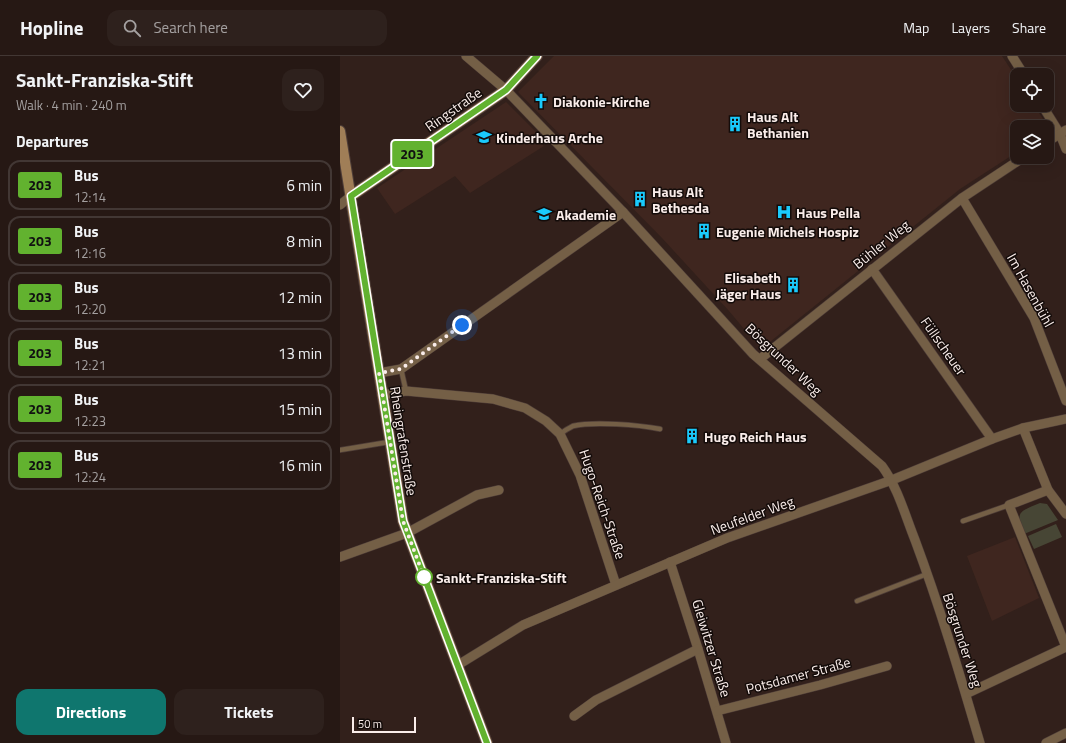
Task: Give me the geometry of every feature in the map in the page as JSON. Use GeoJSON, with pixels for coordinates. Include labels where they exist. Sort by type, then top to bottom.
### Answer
{"type":"FeatureCollection","features":[{"type":"Feature","properties":{"kind":"street","name":"Bösgrunder Weg"},"geometry":{"type":"LineString","coordinates":[[466,56],[506,90],[623,212],[760,359],[882,466],[892,480],[927,574],[966,694],[980,743]]}},
{"type":"Feature","properties":{"kind":"street","name":"Ringstraße"},"geometry":{"type":"LineString","coordinates":[[340,205],[506,90],[537,56]]}},
{"type":"Feature","properties":{"kind":"street"},"geometry":{"type":"LineString","coordinates":[[1012,56],[1020,68]]}},
{"type":"Feature","properties":{"kind":"street"},"geometry":{"type":"LineString","coordinates":[[1047,112],[1063,132],[1066,149]]}},
{"type":"Feature","properties":{"kind":"street","name":"Rheingrafenstraße"},"geometry":{"type":"LineString","coordinates":[[340,131],[389,442],[403,521],[487,743]]}},
{"type":"Feature","properties":{"kind":"street"},"geometry":{"type":"LineString","coordinates":[[1054,138],[1063,132]]}},
{"type":"Feature","properties":{"kind":"street","name":"Bühler Weg"},"geometry":{"type":"LineString","coordinates":[[760,359],[962,198],[1013,164]]}},
{"type":"Feature","properties":{"kind":"street","name":"Im Hasenbühl"},"geometry":{"type":"LineString","coordinates":[[962,198],[1034,318],[1066,401]]}},
{"type":"Feature","properties":{"kind":"street"},"geometry":{"type":"LineString","coordinates":[[379,373],[401,369],[623,212]]}},
{"type":"Feature","properties":{"kind":"street","name":"Füllscheuer"},"geometry":{"type":"LineString","coordinates":[[872,270],[992,439]]}},
{"type":"Feature","properties":{"kind":"street"},"geometry":{"type":"LineString","coordinates":[[382,395],[406,391],[493,399],[525,408],[546,421],[560,434]]}},
{"type":"Feature","properties":{"kind":"street","name":"Neufelder Weg"},"geometry":{"type":"LineString","coordinates":[[458,665],[523,626],[727,538],[892,480],[992,439],[1023,428],[1066,419]]}},
{"type":"Feature","properties":{"kind":"street"},"geometry":{"type":"LineString","coordinates":[[1023,428],[1048,490],[1066,514]]}},
{"type":"Feature","properties":{"kind":"street","name":"Hugo-Reich-Straße"},"geometry":{"type":"LineString","coordinates":[[560,434],[580,475],[616,585]]}},
{"type":"Feature","properties":{"kind":"street"},"geometry":{"type":"LineString","coordinates":[[340,557],[407,533],[477,495],[498,490]]}},
{"type":"Feature","properties":{"kind":"street"},"geometry":{"type":"LineString","coordinates":[[966,694],[1066,647],[1009,505],[1048,490]]}},
{"type":"Feature","properties":{"kind":"street","name":"Gleiwitzer Straße"},"geometry":{"type":"LineString","coordinates":[[670,562],[726,743]]}},
{"type":"Feature","properties":{"kind":"street"},"geometry":{"type":"LineString","coordinates":[[574,716],[596,700],[698,649]]}},
{"type":"Feature","properties":{"kind":"street","name":"Potsdamer Straße"},"geometry":{"type":"LineString","coordinates":[[717,711],[820,685],[887,666]]}},
{"type":"Feature","properties":{"kind":"street"},"geometry":{"type":"LineString","coordinates":[[1046,743],[1066,733]]}},
{"type":"Feature","properties":{"kind":"lane"},"geometry":{"type":"LineString","coordinates":[[401,369],[406,391]]}},
{"type":"Feature","properties":{"kind":"lane"},"geometry":{"type":"LineString","coordinates":[[560,434],[573,426],[597,424],[645,426],[660,429]]}},
{"type":"Feature","properties":{"kind":"lane"},"geometry":{"type":"LineString","coordinates":[[340,450],[389,442]]}},
{"type":"Feature","properties":{"kind":"lane"},"geometry":{"type":"LineString","coordinates":[[963,521],[1009,505]]}},
{"type":"Feature","properties":{"kind":"lane"},"geometry":{"type":"LineString","coordinates":[[857,601],[927,574]]}},
{"type":"Feature","properties":{"kind":"shaded area","name":"Haus Pella"},"geometry":{"type":"Polygon","coordinates":[[[554,56],[1002,56],[1010,68],[1010,112],[1038,112],[1044,120],[1010,120],[1010,157],[960,189],[761,349],[729,311],[662,238],[518,92],[554,56]]]}},
{"type":"Feature","properties":{"kind":"shaded area"},"geometry":{"type":"Polygon","coordinates":[[[506,102],[536,132],[533,135],[544,146],[470,193],[455,176],[395,214],[377,188],[506,102]]]}},
{"type":"Feature","properties":{"kind":"shaded area"},"geometry":{"type":"Polygon","coordinates":[[[1040,503],[1047,504],[1058,520],[1024,534],[1020,521],[1021,513],[1027,508],[1040,503]]]}},
{"type":"Feature","properties":{"kind":"shaded area"},"geometry":{"type":"Polygon","coordinates":[[[1056,524],[1062,537],[1034,549],[1028,536],[1056,524]]]}},
{"type":"Feature","properties":{"kind":"shaded area"},"geometry":{"type":"Polygon","coordinates":[[[1015,537],[1039,598],[992,621],[967,556],[1015,537]]]}},
{"type":"Feature","properties":{"kind":"bus line","name":"203"},"geometry":{"type":"LineString","coordinates":[[487,743],[403,521],[389,442],[351,196],[506,90],[537,56]]}},
{"type":"Feature","properties":{"kind":"place","name":"Diakonie-Kirche"},"geometry":{"type":"Point","coordinates":[541,101]}},
{"type":"Feature","properties":{"kind":"place","name":"Haus Alt Bethanien"},"geometry":{"type":"Point","coordinates":[735,124]}},
{"type":"Feature","properties":{"kind":"place","name":"Kinderhaus Arche"},"geometry":{"type":"Point","coordinates":[484,137]}},
{"type":"Feature","properties":{"kind":"place","name":"Haus Alt Bethesda"},"geometry":{"type":"Point","coordinates":[640,199]}},
{"type":"Feature","properties":{"kind":"place","name":"Haus Pella"},"geometry":{"type":"Point","coordinates":[784,212]}},
{"type":"Feature","properties":{"kind":"place","name":"Akademie"},"geometry":{"type":"Point","coordinates":[544,214]}},
{"type":"Feature","properties":{"kind":"place","name":"Eugenie Michels Hospiz"},"geometry":{"type":"Point","coordinates":[704,231]}},
{"type":"Feature","properties":{"kind":"place","name":"Elisabeth Jäger Haus"},"geometry":{"type":"Point","coordinates":[793,285]}},
{"type":"Feature","properties":{"kind":"place","name":"Hugo Reich Haus"},"geometry":{"type":"Point","coordinates":[692,436]}},
{"type":"Feature","properties":{"kind":"place","name":"Sankt-Franziska-Stift"},"geometry":{"type":"Point","coordinates":[424,577]}},
{"type":"Feature","properties":{"kind":"route"},"geometry":{"type":"LineString","coordinates":[[424,577],[403,521],[379,373],[401,369],[462,325]]}}]}
